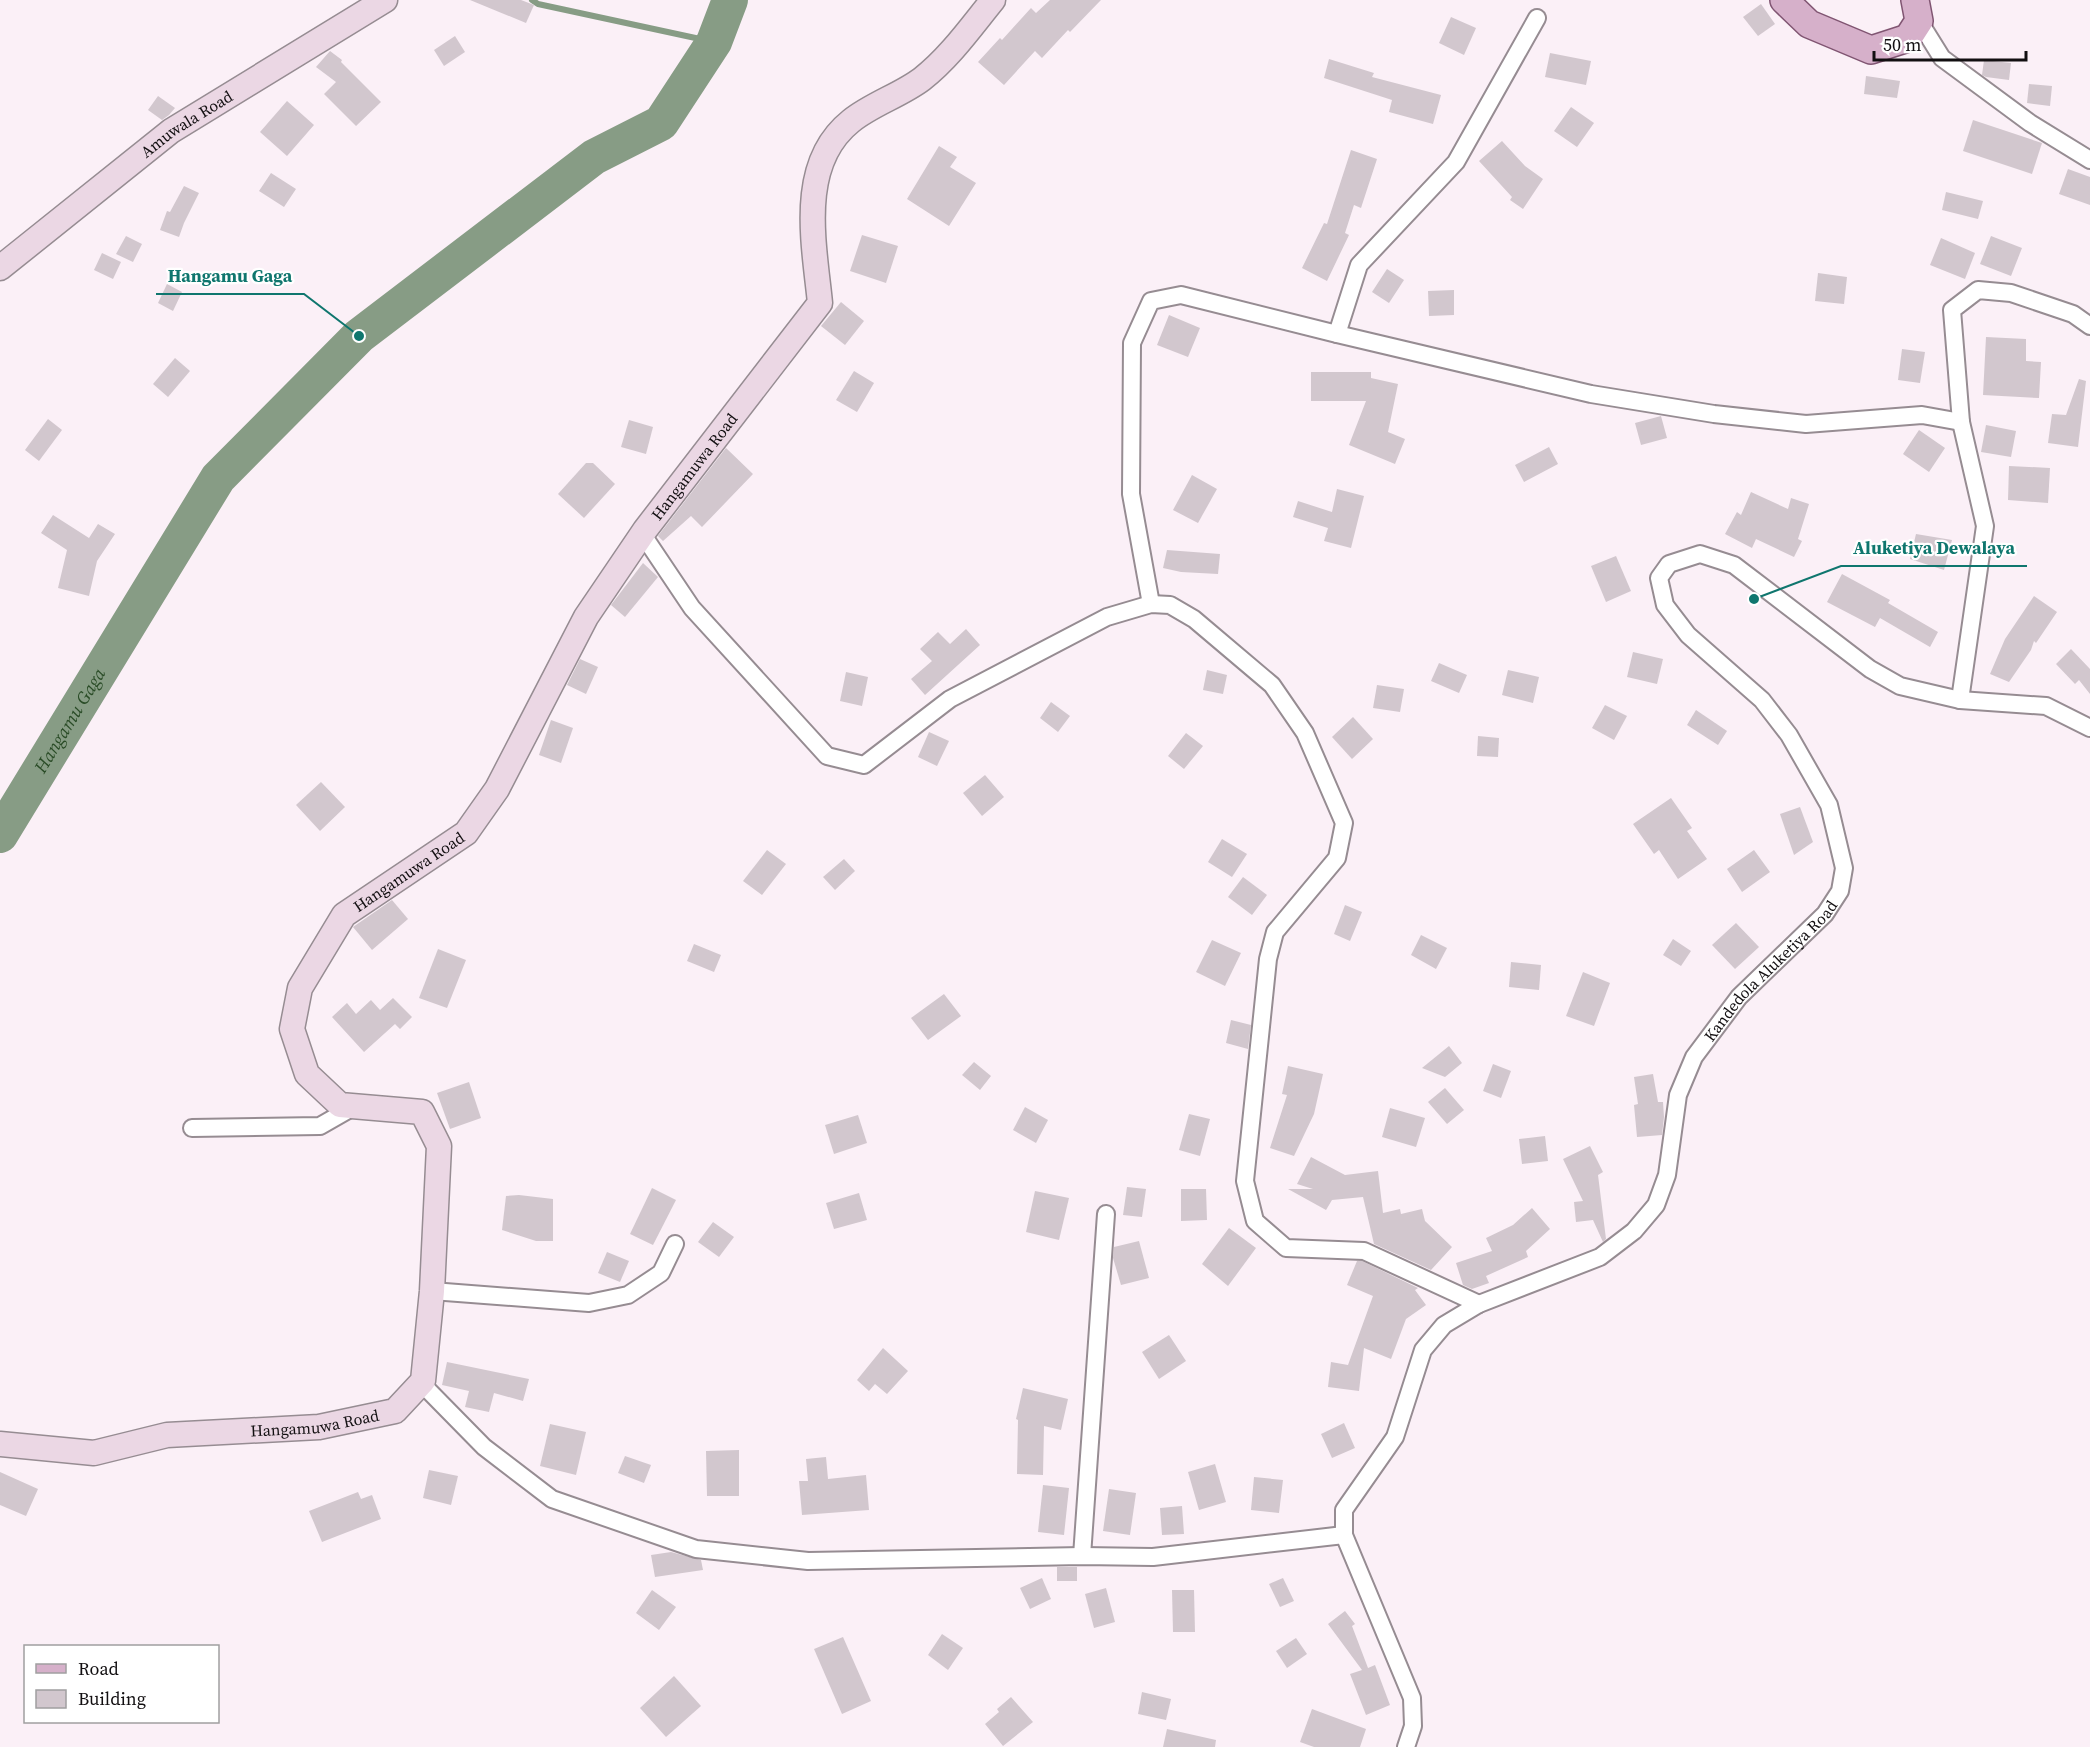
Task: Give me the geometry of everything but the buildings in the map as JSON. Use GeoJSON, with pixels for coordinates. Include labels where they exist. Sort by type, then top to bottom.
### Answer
{"type":"FeatureCollection","features":[{"type":"Feature","properties":{"kind":"main road"},"geometry":{"type":"LineString","coordinates":[[1784,0],[1809,24],[1871,50],[1908,38],[1917,10]]}},
{"type":"Feature","properties":{"kind":"street","name":"Amuwala Road"},"geometry":{"type":"LineString","coordinates":[[0,268],[171,131],[386,0]]}},
{"type":"Feature","properties":{"kind":"street","name":"Hangamuwa Road"},"geometry":{"type":"LineString","coordinates":[[0,1444],[94,1453],[167,1435],[319,1427],[395,1411],[423,1381],[432,1291],[439,1146],[422,1112],[340,1105],[307,1074],[292,1029],[300,988],[344,915],[466,833],[497,789],[586,617],[645,530],[820,303],[812,220],[815,181],[829,146],[850,121],[922,79],[947,56],[993,0]]}},
{"type":"Feature","properties":{"kind":"street"},"geometry":{"type":"LineString","coordinates":[[1917,10],[1942,58],[2030,123],[2090,160]]}},
{"type":"Feature","properties":{"kind":"street"},"geometry":{"type":"LineString","coordinates":[[1337,334],[1359,265],[1456,162],[1537,18]]}},
{"type":"Feature","properties":{"kind":"street"},"geometry":{"type":"LineString","coordinates":[[1960,700],[1985,526],[1961,422],[1952,310],[1978,290],[2011,292],[2073,314],[2090,326]]}},
{"type":"Feature","properties":{"kind":"street"},"geometry":{"type":"LineString","coordinates":[[1151,604],[1131,494],[1132,343],[1151,301],[1181,295],[1592,393],[1714,414],[1806,424],[1922,415],[1961,422]]}},
{"type":"Feature","properties":{"kind":"street"},"geometry":{"type":"LineString","coordinates":[[645,530],[645,538],[692,608],[826,756],[864,765],[950,699],[1107,617],[1151,604],[1170,605],[1194,619],[1272,685],[1305,733],[1344,823],[1337,858],[1275,932],[1268,959],[1245,1181],[1255,1221],[1286,1248],[1364,1251],[1479,1304]]}},
{"type":"Feature","properties":{"kind":"street","name":"Kandedola Aluketiya Road"},"geometry":{"type":"LineString","coordinates":[[1344,1535],[1344,1510],[1395,1437],[1423,1350],[1444,1325],[1479,1304],[1600,1257],[1634,1231],[1656,1205],[1667,1175],[1678,1095],[1694,1057],[1738,997],[1825,914],[1840,891],[1844,868],[1829,805],[1789,735],[1762,700],[1688,635],[1665,605],[1659,578],[1669,564],[1700,554],[1734,565],[1870,669],[1900,686],[1960,700],[2046,706],[2090,728]]}},
{"type":"Feature","properties":{"kind":"street"},"geometry":{"type":"LineString","coordinates":[[192,1128],[320,1126],[355,1106]]}},
{"type":"Feature","properties":{"kind":"street"},"geometry":{"type":"LineString","coordinates":[[1082,1556],[1106,1214]]}},
{"type":"Feature","properties":{"kind":"street"},"geometry":{"type":"LineString","coordinates":[[432,1291],[589,1303],[628,1294],[661,1273],[675,1244]]}},
{"type":"Feature","properties":{"kind":"street"},"geometry":{"type":"LineString","coordinates":[[423,1381],[428,1390],[484,1447],[552,1499],[696,1549],[808,1561],[1082,1556],[1153,1557],[1344,1535],[1412,1698],[1413,1726],[1406,1747]]}},
{"type":"Feature","properties":{"kind":"waterway"},"geometry":{"type":"LineString","coordinates":[[532,0],[538,4],[714,42]]}},
{"type":"Feature","properties":{"kind":"waterway","name":"Hangamu Gaga"},"geometry":{"type":"LineString","coordinates":[[0,835],[218,478],[359,336],[594,157],[661,123],[714,42],[730,0]]}},
{"type":"Feature","properties":{"kind":"place","name":"Hangamu Gaga"},"geometry":{"type":"Point","coordinates":[359,336]}},
{"type":"Feature","properties":{"kind":"place","name":"Aluketiya Dewalaya"},"geometry":{"type":"Point","coordinates":[1754,599]}}]}
